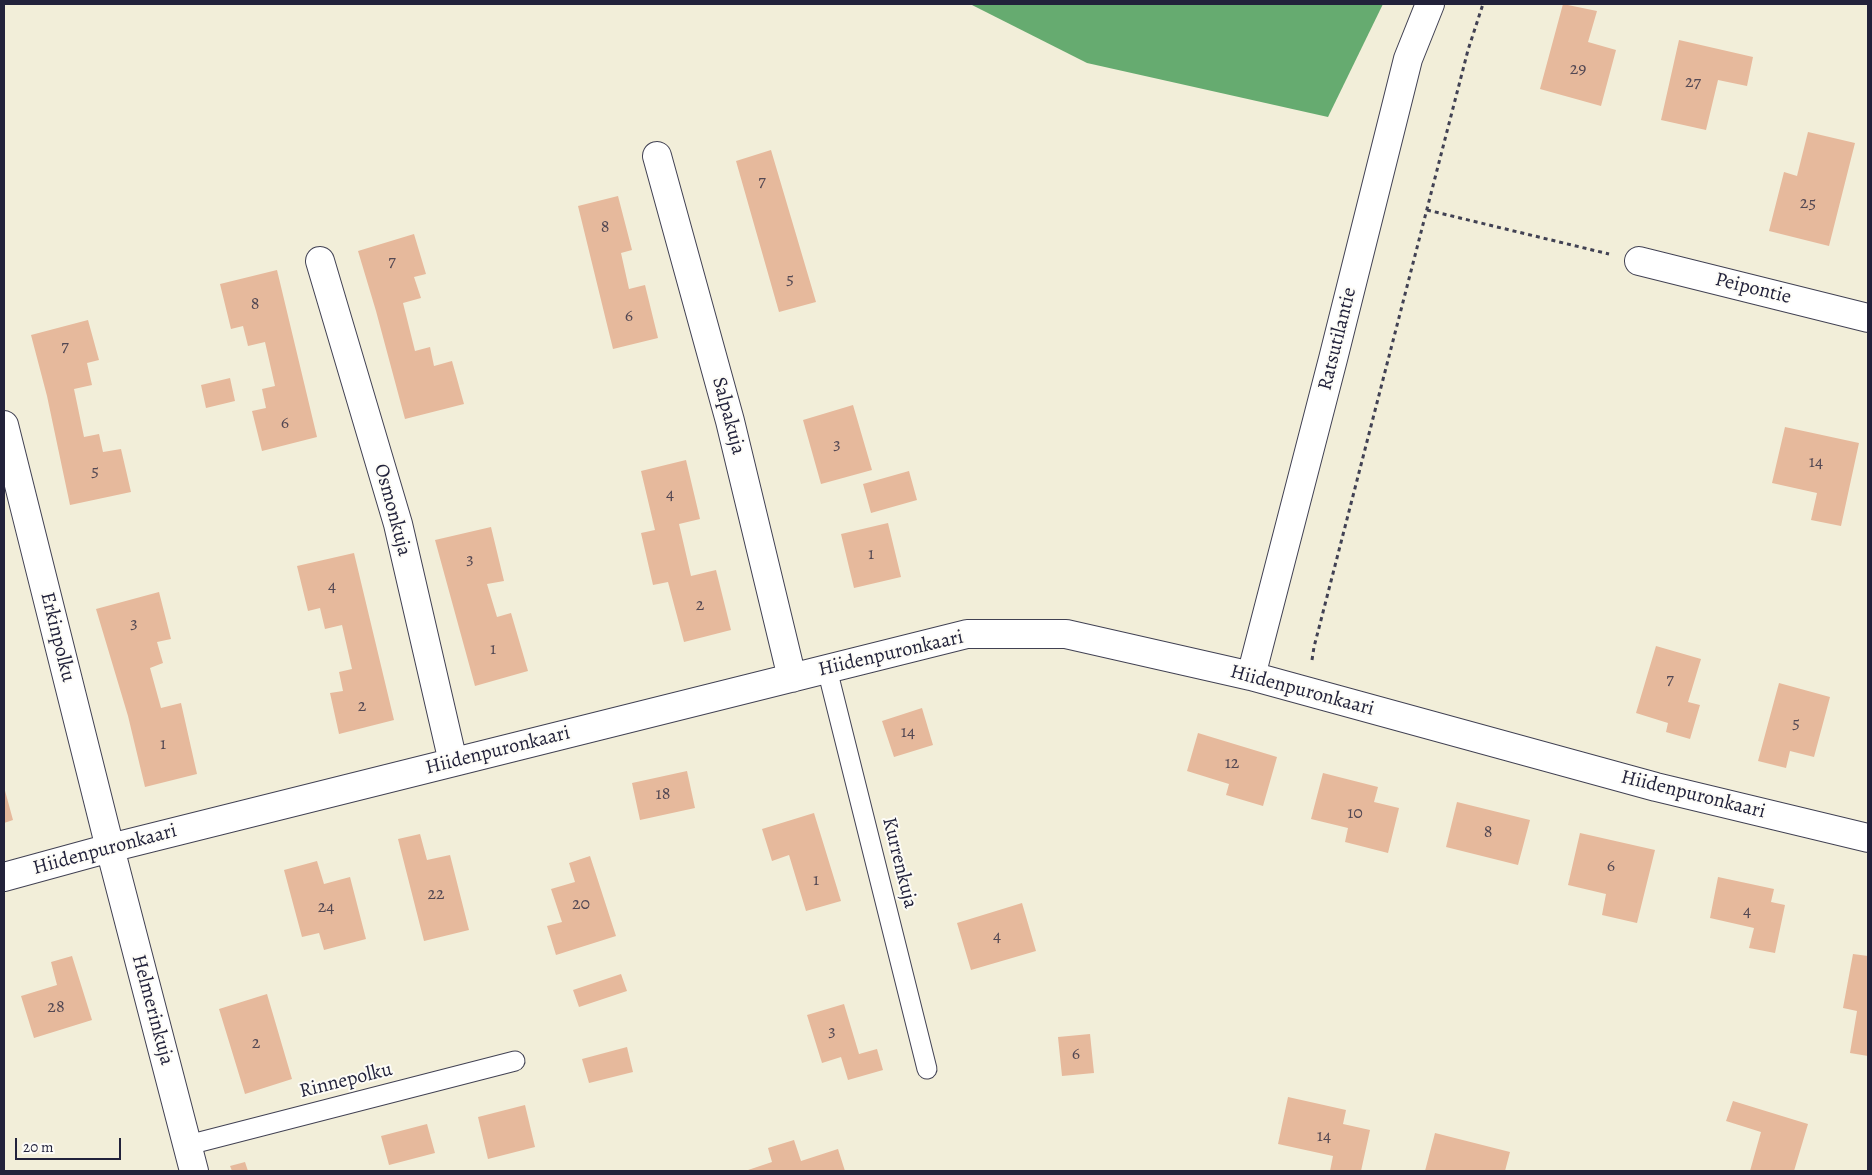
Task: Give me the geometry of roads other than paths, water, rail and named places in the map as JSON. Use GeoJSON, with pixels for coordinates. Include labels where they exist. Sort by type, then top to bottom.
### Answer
{"type":"FeatureCollection","features":[{"type":"Feature","properties":{"kind":"street","name":"Ratsutilantie"},"geometry":{"type":"LineString","coordinates":[[1251,676],[1408,59],[1430,4]]}},
{"type":"Feature","properties":{"kind":"street","name":"Salpakuja"},"geometry":{"type":"LineString","coordinates":[[657,156],[730,421],[792,678]]}},
{"type":"Feature","properties":{"kind":"street","name":"Osmonkuja"},"geometry":{"type":"LineString","coordinates":[[320,260],[398,524],[453,762]]}},
{"type":"Feature","properties":{"kind":"street","name":"Peipontie"},"geometry":{"type":"LineString","coordinates":[[1638,261],[1868,318]]}},
{"type":"Feature","properties":{"kind":"street","name":"Erkinpolku"},"geometry":{"type":"LineString","coordinates":[[4,425],[110,848]]}},
{"type":"Feature","properties":{"kind":"street","name":"Hiidenpuronkaari"},"geometry":{"type":"LineString","coordinates":[[4,877],[110,848],[967,634],[1066,634],[1251,676],[1656,787],[1868,838]]}},
{"type":"Feature","properties":{"kind":"street","name":"Helmerinkuja"},"geometry":{"type":"LineString","coordinates":[[110,848],[194,1171]]}},
{"type":"Feature","properties":{"kind":"lane","name":"Kurrenkuja"},"geometry":{"type":"LineString","coordinates":[[827,668],[927,1068]]}},
{"type":"Feature","properties":{"kind":"lane","name":"Rinnepolku"},"geometry":{"type":"LineString","coordinates":[[188,1145],[515,1061]]}}]}
